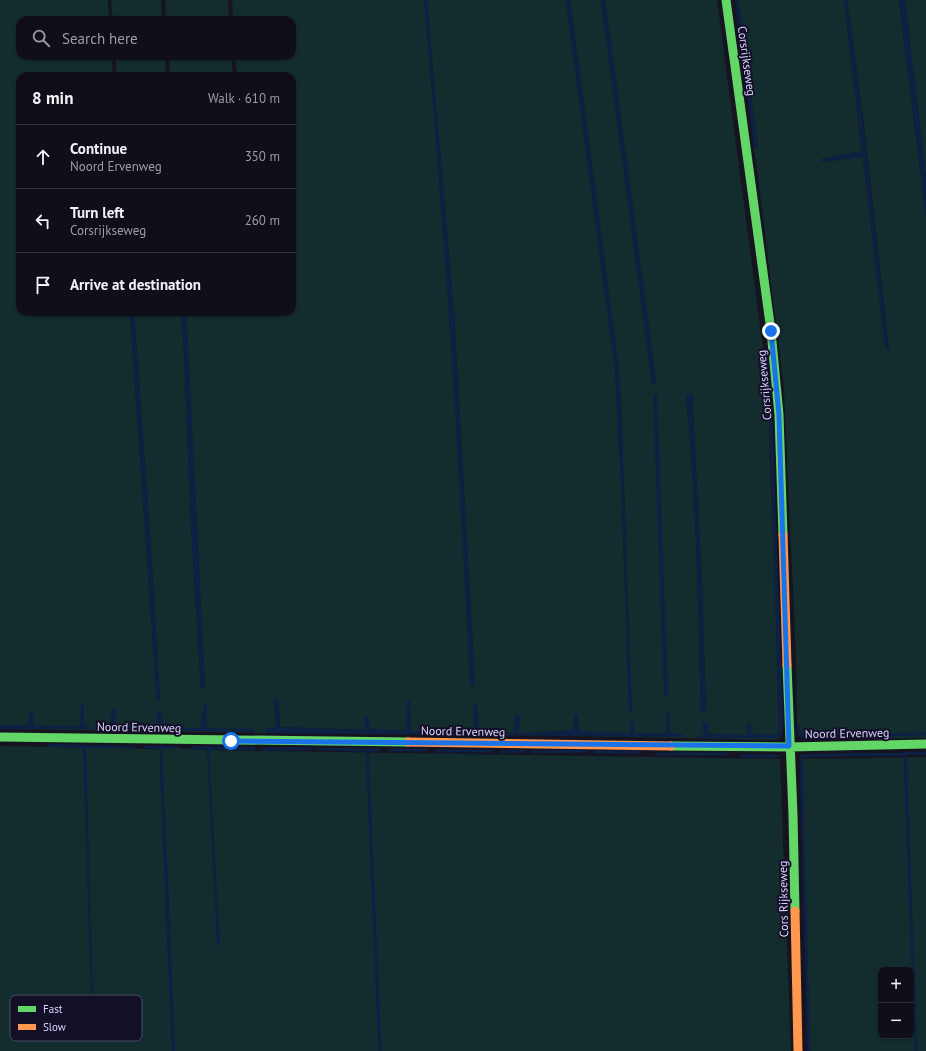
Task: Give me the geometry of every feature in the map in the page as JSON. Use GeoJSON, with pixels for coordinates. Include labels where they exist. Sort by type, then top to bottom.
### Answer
{"type":"FeatureCollection","features":[{"type":"Feature","properties":{"kind":"street","name":"Corsrijkseweg"},"geometry":{"type":"LineString","coordinates":[[726,0],[778,392],[789,746]]}},
{"type":"Feature","properties":{"kind":"street","name":"Noord Ervenweg"},"geometry":{"type":"LineString","coordinates":[[0,737],[789,746],[926,744]]}},
{"type":"Feature","properties":{"kind":"street","name":"Cors Rijkseweg"},"geometry":{"type":"LineString","coordinates":[[789,746],[793,815],[798,1051]]}},
{"type":"Feature","properties":{"kind":"green space"},"geometry":{"type":"Polygon","coordinates":[[[0,0],[108,0],[109,16],[16,16],[16,60],[112,60],[113,72],[16,72],[16,316],[130,316],[157,702],[160,701],[134,316],[181,316],[191,526],[201,688],[205,688],[186,316],[296,316],[296,72],[237,72],[235,60],[296,60],[296,16],[233,16],[232,0],[424,0],[445,257],[475,686],[454,314],[427,0],[566,0],[615,368],[622,503],[629,711],[632,712],[621,404],[618,363],[570,0],[601,0],[652,383],[656,382],[605,0],[717,0],[762,341],[769,412],[782,735],[777,740],[772,740],[476,734],[280,727],[278,698],[274,698],[276,728],[266,729],[266,733],[0,729],[0,0]],[[692,394],[686,396],[695,514],[701,712],[706,713],[702,583],[692,394]]]}},
{"type":"Feature","properties":{"kind":"green space"},"geometry":{"type":"Polygon","coordinates":[[[111,0],[161,0],[162,16],[113,16],[111,0]]]}},
{"type":"Feature","properties":{"kind":"green space"},"geometry":{"type":"Polygon","coordinates":[[[165,0],[228,0],[229,16],[166,16],[165,0]]]}},
{"type":"Feature","properties":{"kind":"green space"},"geometry":{"type":"Polygon","coordinates":[[[738,0],[844,0],[862,151],[821,159],[822,162],[863,157],[885,345],[889,353],[864,126],[847,0],[899,0],[926,217],[926,738],[858,739],[852,738],[852,734],[803,735],[800,725],[797,725],[796,659],[784,389],[754,148],[758,148],[738,0]]]}},
{"type":"Feature","properties":{"kind":"green space"},"geometry":{"type":"Polygon","coordinates":[[[905,0],[926,0],[926,178],[905,0]]]}},
{"type":"Feature","properties":{"kind":"green space"},"geometry":{"type":"Polygon","coordinates":[[[115,60],[165,60],[166,72],[117,72],[115,60]]]}},
{"type":"Feature","properties":{"kind":"green space"},"geometry":{"type":"Polygon","coordinates":[[[169,60],[231,60],[233,72],[170,72],[169,60]]]}},
{"type":"Feature","properties":{"kind":"green space"},"geometry":{"type":"Polygon","coordinates":[[[0,746],[160,749],[172,1051],[0,1051],[0,746]]]}},
{"type":"Feature","properties":{"kind":"green space"},"geometry":{"type":"Polygon","coordinates":[[[178,748],[207,750],[780,759],[791,1051],[175,1051],[162,749],[178,748]]]}},
{"type":"Feature","properties":{"kind":"green space"},"geometry":{"type":"Polygon","coordinates":[[[926,757],[926,1051],[809,1051],[800,759],[926,757]]]}},
{"type":"Feature","properties":{"kind":"water"},"geometry":{"type":"Polygon","coordinates":[[[424,0],[427,0],[454,314],[475,686],[470,686],[451,343],[432,86],[424,0]]]}},
{"type":"Feature","properties":{"kind":"water"},"geometry":{"type":"Polygon","coordinates":[[[566,0],[570,0],[618,363],[621,404],[632,713],[629,712],[622,503],[615,368],[566,0]]]}},
{"type":"Feature","properties":{"kind":"water"},"geometry":{"type":"Polygon","coordinates":[[[601,0],[605,0],[656,382],[652,383],[601,0]]]}},
{"type":"Feature","properties":{"kind":"water"},"geometry":{"type":"Polygon","coordinates":[[[735,0],[738,0],[758,148],[754,148],[735,0]]]}},
{"type":"Feature","properties":{"kind":"water"},"geometry":{"type":"Polygon","coordinates":[[[844,0],[847,0],[861,105],[889,355],[885,345],[863,157],[822,162],[821,159],[862,151],[844,0]]]}},
{"type":"Feature","properties":{"kind":"water"},"geometry":{"type":"Polygon","coordinates":[[[899,0],[905,0],[926,178],[926,217],[899,0]]]}},
{"type":"Feature","properties":{"kind":"water"},"geometry":{"type":"Polygon","coordinates":[[[130,316],[134,316],[150,534],[160,701],[157,702],[130,316]]]}},
{"type":"Feature","properties":{"kind":"water"},"geometry":{"type":"Polygon","coordinates":[[[181,316],[186,316],[205,688],[201,688],[191,526],[181,316]]]}},
{"type":"Feature","properties":{"kind":"water"},"geometry":{"type":"Polygon","coordinates":[[[770,390],[783,720],[782,735],[776,738],[699,738],[697,735],[704,735],[702,722],[708,722],[708,734],[747,735],[748,723],[751,723],[751,734],[774,735],[779,732],[769,412],[767,391],[770,390]]]}},
{"type":"Feature","properties":{"kind":"water"},"geometry":{"type":"Polygon","coordinates":[[[657,394],[668,694],[664,695],[653,395],[657,394]]]}},
{"type":"Feature","properties":{"kind":"water"},"geometry":{"type":"Polygon","coordinates":[[[692,394],[702,583],[706,713],[701,712],[695,514],[686,395],[692,394]]]}},
{"type":"Feature","properties":{"kind":"water"},"geometry":{"type":"Polygon","coordinates":[[[274,698],[278,698],[280,727],[365,730],[365,716],[369,716],[370,729],[406,730],[407,700],[410,701],[411,731],[474,731],[473,704],[477,703],[479,731],[514,733],[515,715],[520,715],[519,733],[573,730],[574,715],[578,715],[579,731],[630,733],[631,720],[634,721],[634,733],[666,733],[667,711],[670,711],[669,733],[683,734],[682,737],[266,733],[266,729],[276,728],[274,698]]]}},
{"type":"Feature","properties":{"kind":"water"},"geometry":{"type":"Polygon","coordinates":[[[204,702],[207,703],[207,728],[253,729],[255,732],[105,729],[105,726],[110,725],[112,708],[115,709],[116,727],[157,726],[157,710],[162,710],[163,727],[199,728],[204,702]]]}},
{"type":"Feature","properties":{"kind":"water"},"geometry":{"type":"Polygon","coordinates":[[[81,704],[84,704],[84,726],[91,727],[90,729],[0,729],[0,725],[28,725],[30,711],[33,710],[34,725],[80,726],[81,704]]]}},
{"type":"Feature","properties":{"kind":"water"},"geometry":{"type":"Polygon","coordinates":[[[797,725],[800,725],[803,735],[853,734],[852,738],[803,739],[798,735],[797,725]]]}},
{"type":"Feature","properties":{"kind":"water"},"geometry":{"type":"Polygon","coordinates":[[[48,744],[136,746],[136,748],[86,748],[93,995],[91,995],[83,748],[49,747],[48,744]]]}},
{"type":"Feature","properties":{"kind":"water"},"geometry":{"type":"Polygon","coordinates":[[[144,746],[178,746],[178,748],[162,749],[175,1051],[172,1051],[160,749],[144,748],[144,746]]]}},
{"type":"Feature","properties":{"kind":"water"},"geometry":{"type":"Polygon","coordinates":[[[193,746],[255,747],[256,750],[209,750],[220,946],[217,946],[207,750],[190,749],[193,746]]]}},
{"type":"Feature","properties":{"kind":"waterway"},"geometry":{"type":"LineString","coordinates":[[867,735],[926,734]]}},
{"type":"Feature","properties":{"kind":"waterway"},"geometry":{"type":"LineString","coordinates":[[264,749],[310,749]]}},
{"type":"Feature","properties":{"kind":"waterway"},"geometry":{"type":"LineString","coordinates":[[319,749],[367,750],[380,1051]]}},
{"type":"Feature","properties":{"kind":"waterway"},"geometry":{"type":"LineString","coordinates":[[367,750],[379,750]]}},
{"type":"Feature","properties":{"kind":"waterway"},"geometry":{"type":"LineString","coordinates":[[390,750],[427,750]]}},
{"type":"Feature","properties":{"kind":"waterway"},"geometry":{"type":"LineString","coordinates":[[437,751],[492,751]]}},
{"type":"Feature","properties":{"kind":"waterway"},"geometry":{"type":"LineString","coordinates":[[501,752],[524,751]]}},
{"type":"Feature","properties":{"kind":"waterway"},"geometry":{"type":"LineString","coordinates":[[533,752],[586,751]]}},
{"type":"Feature","properties":{"kind":"waterway"},"geometry":{"type":"LineString","coordinates":[[596,752],[640,752]]}},
{"type":"Feature","properties":{"kind":"waterway"},"geometry":{"type":"LineString","coordinates":[[905,753],[916,1051]]}},
{"type":"Feature","properties":{"kind":"waterway"},"geometry":{"type":"LineString","coordinates":[[809,1051],[801,756],[926,753]]}},
{"type":"Feature","properties":{"kind":"waterway"},"geometry":{"type":"LineString","coordinates":[[658,754],[727,754]]}},
{"type":"Feature","properties":{"kind":"waterway"},"geometry":{"type":"LineString","coordinates":[[741,756],[778,756]]}},
{"type":"Feature","properties":{"kind":"traffic: fast"},"geometry":{"type":"LineString","coordinates":[[726,0],[771,331],[779,415],[783,535]]}},
{"type":"Feature","properties":{"kind":"traffic: fast"},"geometry":{"type":"LineString","coordinates":[[787,665],[795,911]]}},
{"type":"Feature","properties":{"kind":"traffic: fast"},"geometry":{"type":"LineString","coordinates":[[0,737],[408,742]]}},
{"type":"Feature","properties":{"kind":"traffic: fast"},"geometry":{"type":"LineString","coordinates":[[671,746],[789,747],[926,744]]}},
{"type":"Feature","properties":{"kind":"traffic: slow"},"geometry":{"type":"LineString","coordinates":[[783,535],[787,665]]}},
{"type":"Feature","properties":{"kind":"traffic: slow"},"geometry":{"type":"LineString","coordinates":[[408,742],[671,746]]}},
{"type":"Feature","properties":{"kind":"traffic: slow"},"geometry":{"type":"LineString","coordinates":[[795,911],[798,1051]]}},
{"type":"Feature","properties":{"kind":"route"},"geometry":{"type":"LineString","coordinates":[[231,741],[789,746],[779,415],[771,331]]}}]}
